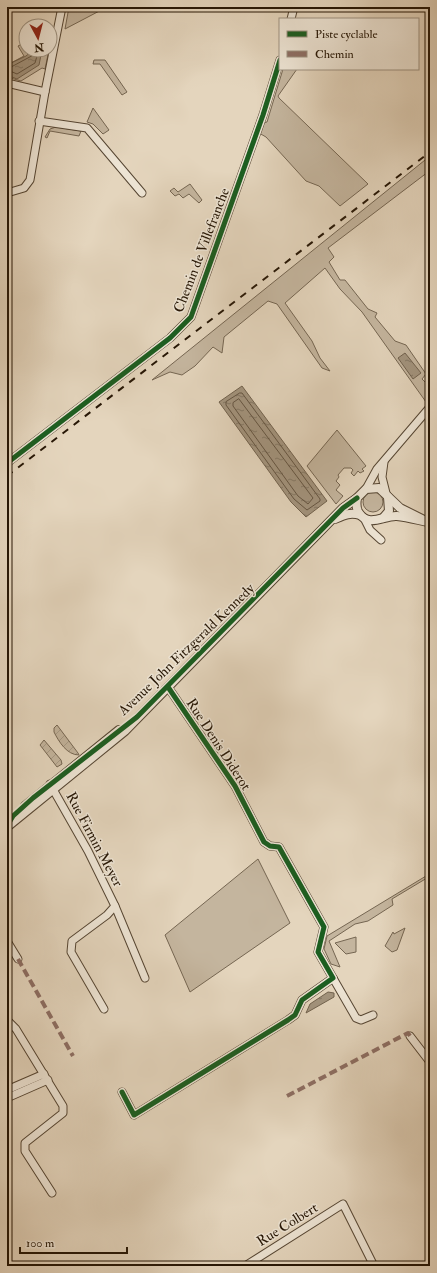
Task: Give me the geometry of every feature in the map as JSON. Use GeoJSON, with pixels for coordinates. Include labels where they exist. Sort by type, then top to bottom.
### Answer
{"type":"FeatureCollection","features":[{"type":"Feature","properties":{"kind":"street"},"geometry":{"type":"LineString","coordinates":[[7,193],[24,188],[30,180],[39,122],[62,7]]}},
{"type":"Feature","properties":{"kind":"street"},"geometry":{"type":"LineString","coordinates":[[291,18],[292,8]]}},
{"type":"Feature","properties":{"kind":"street","name":"Chemin de Villefranche"},"geometry":{"type":"LineString","coordinates":[[7,463],[170,338],[191,317],[264,115],[279,63]]}},
{"type":"Feature","properties":{"kind":"street"},"geometry":{"type":"LineString","coordinates":[[7,83],[45,92]]}},
{"type":"Feature","properties":{"kind":"street"},"geometry":{"type":"LineString","coordinates":[[39,122],[88,128],[142,193]]}},
{"type":"Feature","properties":{"kind":"street"},"geometry":{"type":"LineString","coordinates":[[381,540],[374,535],[356,507],[357,498],[366,489],[384,461],[430,407]]}},
{"type":"Feature","properties":{"kind":"street"},"geometry":{"type":"LineString","coordinates":[[374,535],[380,519],[388,511],[387,495],[382,477],[384,461]]}},
{"type":"Feature","properties":{"kind":"street"},"geometry":{"type":"LineString","coordinates":[[366,489],[379,488],[400,508],[429,523]]}},
{"type":"Feature","properties":{"kind":"street","name":"Avenue John Fitzgerald Kennedy"},"geometry":{"type":"LineString","coordinates":[[7,827],[52,787],[113,742],[343,508],[357,498]]}},
{"type":"Feature","properties":{"kind":"street","name":"Avenue John Fitzgerald Kennedy"},"geometry":{"type":"LineString","coordinates":[[329,522],[344,514],[353,513],[362,517]]}},
{"type":"Feature","properties":{"kind":"street"},"geometry":{"type":"LineString","coordinates":[[362,517],[380,519],[397,516],[429,523]]}},
{"type":"Feature","properties":{"kind":"street","name":"Rue Denis Diderot"},"geometry":{"type":"LineString","coordinates":[[168,687],[235,786],[264,842],[270,846],[279,847],[324,927],[318,952],[356,1018],[360,1020],[374,1014]]}},
{"type":"Feature","properties":{"kind":"street","name":"Rue Firmin Meyer"},"geometry":{"type":"LineString","coordinates":[[52,787],[88,850],[115,906],[145,978]]}},
{"type":"Feature","properties":{"kind":"street","name":"Rue Firmin Meyer"},"geometry":{"type":"LineString","coordinates":[[104,1009],[71,952],[70,945],[72,941],[107,915],[115,906]]}},
{"type":"Feature","properties":{"kind":"street"},"geometry":{"type":"LineString","coordinates":[[7,941],[10,954],[18,959]]}},
{"type":"Feature","properties":{"kind":"street"},"geometry":{"type":"LineString","coordinates":[[122,1092],[134,1115],[201,1075],[295,1015],[302,1000],[333,978]]}},
{"type":"Feature","properties":{"kind":"street"},"geometry":{"type":"LineString","coordinates":[[7,1022],[9,1022],[16,1029],[63,1106],[63,1113],[24,1143],[25,1151],[52,1193]]}},
{"type":"Feature","properties":{"kind":"street"},"geometry":{"type":"LineString","coordinates":[[410,1036],[430,1062]]}},
{"type":"Feature","properties":{"kind":"street"},"geometry":{"type":"LineString","coordinates":[[7,1090],[46,1077]]}},
{"type":"Feature","properties":{"kind":"street"},"geometry":{"type":"LineString","coordinates":[[7,1098],[46,1077]]}},
{"type":"Feature","properties":{"kind":"street","name":"Rue Colbert"},"geometry":{"type":"LineString","coordinates":[[245,1266],[343,1204],[374,1266]]}},
{"type":"Feature","properties":{"kind":"shaded area"},"geometry":{"type":"Polygon","coordinates":[[[69,7],[84,7],[85,9],[88,7],[107,7],[65,29],[69,7]]]}},
{"type":"Feature","properties":{"kind":"shaded area"},"geometry":{"type":"Polygon","coordinates":[[[20,58],[47,58],[45,69],[42,68],[21,81],[7,77],[7,65],[20,58]]]}},
{"type":"Feature","properties":{"kind":"shaded area"},"geometry":{"type":"Polygon","coordinates":[[[94,60],[105,60],[127,92],[122,95],[100,64],[93,64],[94,60]]]}},
{"type":"Feature","properties":{"kind":"shaded area"},"geometry":{"type":"Polygon","coordinates":[[[283,70],[296,70],[278,96],[279,98],[368,184],[340,206],[319,186],[306,181],[266,137],[259,133],[263,123],[267,122],[283,70]]]}},
{"type":"Feature","properties":{"kind":"shaded area"},"geometry":{"type":"Polygon","coordinates":[[[93,108],[109,130],[103,134],[93,124],[87,122],[93,108]]]}},
{"type":"Feature","properties":{"kind":"shaded area"},"geometry":{"type":"Polygon","coordinates":[[[56,127],[81,131],[79,136],[50,131],[47,138],[45,137],[50,129],[56,127]]]}},
{"type":"Feature","properties":{"kind":"shaded area"},"geometry":{"type":"Polygon","coordinates":[[[430,156],[430,170],[428,172],[328,248],[334,257],[329,262],[340,280],[345,280],[368,309],[377,313],[375,317],[395,341],[406,345],[426,374],[422,379],[426,383],[430,382],[430,393],[427,393],[430,397],[426,402],[362,312],[340,289],[325,268],[285,303],[312,341],[320,358],[330,371],[322,368],[277,304],[268,301],[224,337],[222,353],[213,347],[195,366],[182,375],[170,372],[152,380],[430,156]]]}},
{"type":"Feature","properties":{"kind":"shaded area"},"geometry":{"type":"Polygon","coordinates":[[[190,184],[202,200],[199,203],[189,194],[183,198],[179,194],[175,196],[170,191],[174,188],[178,192],[190,184]]]}},
{"type":"Feature","properties":{"kind":"shaded area"},"geometry":{"type":"Polygon","coordinates":[[[337,430],[366,466],[362,469],[364,471],[360,473],[358,471],[354,476],[351,473],[353,470],[351,468],[344,468],[338,475],[339,477],[336,481],[340,485],[336,490],[343,496],[336,504],[307,466],[337,430]]]}},
{"type":"Feature","properties":{"kind":"shaded area"},"geometry":{"type":"Polygon","coordinates":[[[373,492],[380,495],[383,502],[380,509],[373,512],[366,509],[363,502],[366,495],[373,492]]]}},
{"type":"Feature","properties":{"kind":"shaded area"},"geometry":{"type":"Polygon","coordinates":[[[57,725],[79,755],[71,753],[61,744],[54,732],[54,728],[57,725]]]}},
{"type":"Feature","properties":{"kind":"shaded area"},"geometry":{"type":"Polygon","coordinates":[[[44,740],[61,760],[62,764],[57,767],[40,745],[44,740]]]}},
{"type":"Feature","properties":{"kind":"shaded area"},"geometry":{"type":"Polygon","coordinates":[[[258,859],[290,923],[190,992],[165,935],[258,859]]]}},
{"type":"Feature","properties":{"kind":"shaded area"},"geometry":{"type":"Polygon","coordinates":[[[426,876],[427,878],[392,899],[393,905],[368,921],[355,924],[329,941],[340,967],[331,964],[324,949],[327,936],[426,876]]]}},
{"type":"Feature","properties":{"kind":"shaded area"},"geometry":{"type":"Polygon","coordinates":[[[405,928],[397,950],[392,952],[385,946],[393,932],[394,934],[405,928]]]}},
{"type":"Feature","properties":{"kind":"shaded area"},"geometry":{"type":"Polygon","coordinates":[[[356,937],[356,952],[346,954],[335,943],[356,937]]]}},
{"type":"Feature","properties":{"kind":"water"},"geometry":{"type":"Polygon","coordinates":[[[22,58],[40,58],[39,65],[17,79],[7,75],[7,65],[22,58]]]}},
{"type":"Feature","properties":{"kind":"water"},"geometry":{"type":"Polygon","coordinates":[[[405,353],[421,373],[413,379],[398,358],[405,353]]]}},
{"type":"Feature","properties":{"kind":"water"},"geometry":{"type":"Polygon","coordinates":[[[242,386],[327,501],[306,517],[291,502],[219,402],[242,386]]]}},
{"type":"Feature","properties":{"kind":"water"},"geometry":{"type":"Polygon","coordinates":[[[328,992],[334,993],[334,997],[306,1013],[310,1004],[328,992]]]}},
{"type":"Feature","properties":{"kind":"railway"},"geometry":{"type":"LineString","coordinates":[[7,476],[430,152]]}},
{"type":"Feature","properties":{"kind":"marked path"},"geometry":{"type":"LineString","coordinates":[[18,959],[73,1056]]}},
{"type":"Feature","properties":{"kind":"marked path"},"geometry":{"type":"LineString","coordinates":[[287,1096],[408,1033],[410,1036]]}},
{"type":"Feature","properties":{"kind":"cycle path"},"geometry":{"type":"LineString","coordinates":[[7,463],[170,338],[191,317],[263,115],[279,63]]}},
{"type":"Feature","properties":{"kind":"cycle path"},"geometry":{"type":"LineString","coordinates":[[7,826],[13,816],[33,798],[137,717],[343,508],[357,498]]}},
{"type":"Feature","properties":{"kind":"cycle path"},"geometry":{"type":"LineString","coordinates":[[122,1092],[134,1115],[288,1020],[295,1015],[302,1000],[333,978],[318,952],[324,927],[279,847],[270,846],[264,842],[235,786],[168,687]]}}]}
